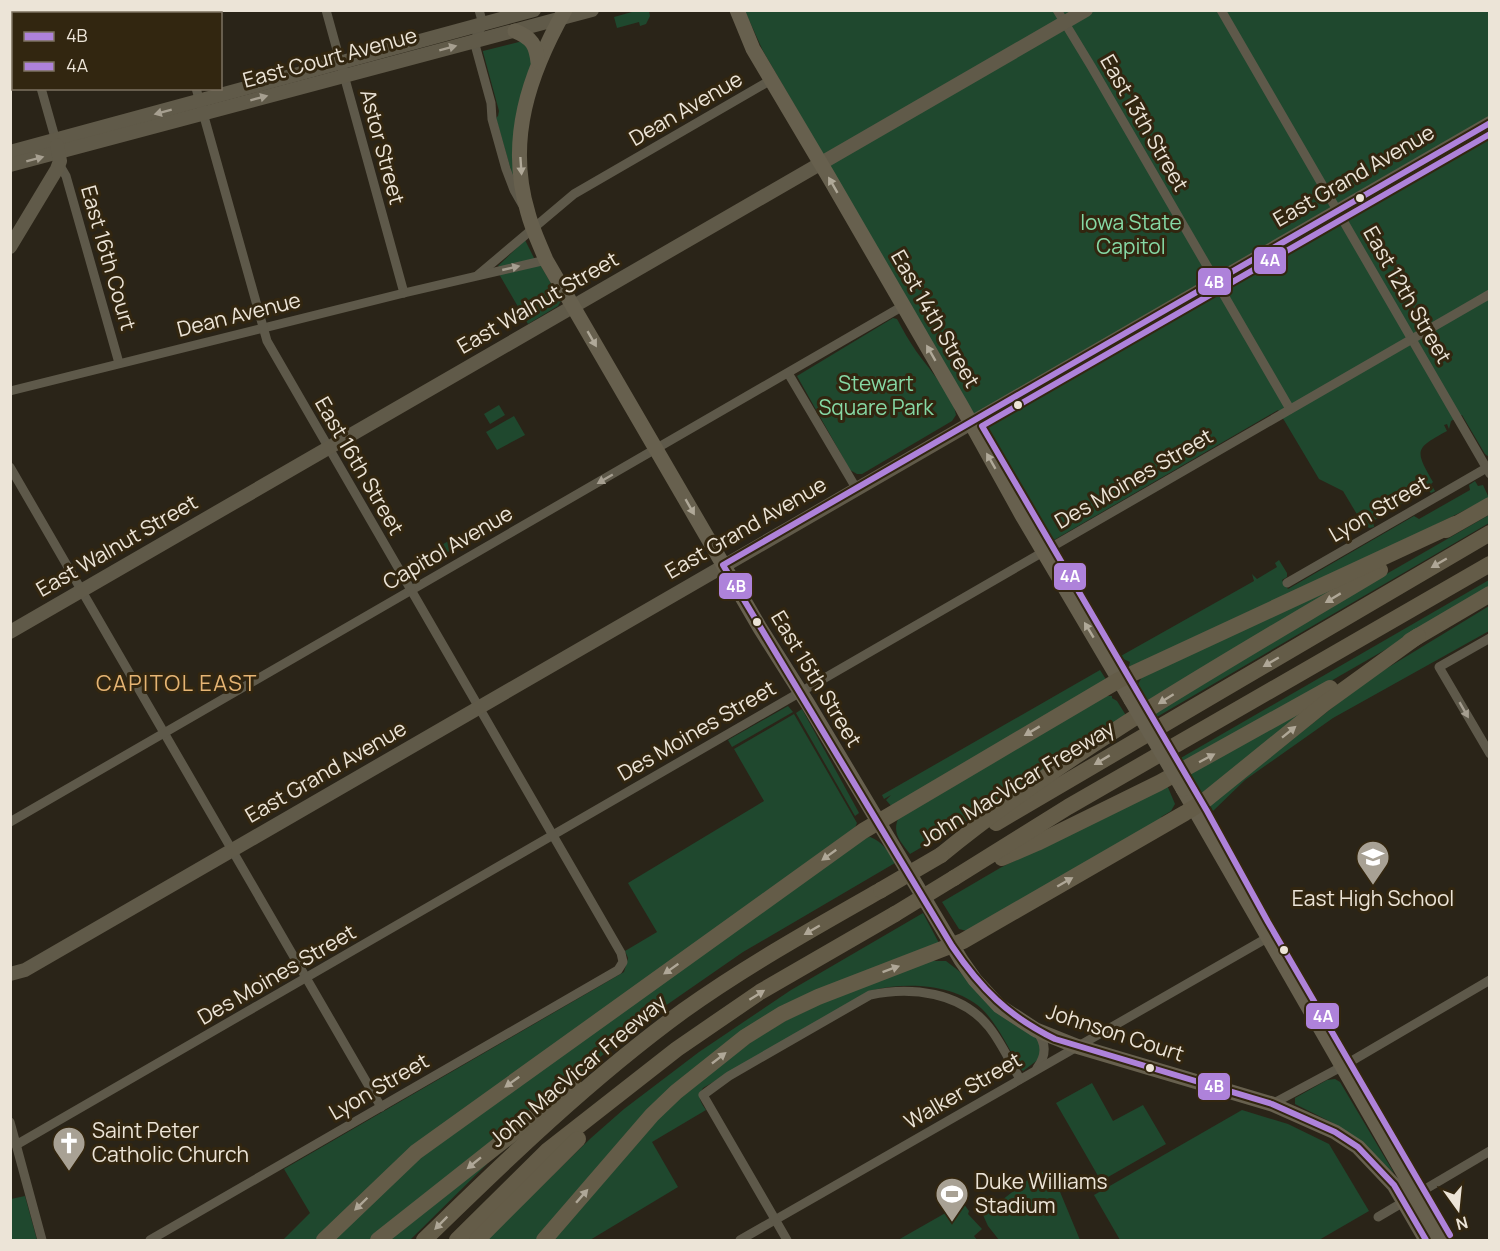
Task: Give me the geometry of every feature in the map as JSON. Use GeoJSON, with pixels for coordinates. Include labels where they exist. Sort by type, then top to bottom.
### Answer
{"type":"FeatureCollection","features":[{"type":"Feature","properties":{"kind":"highway"},"geometry":{"type":"LineString","coordinates":[[941,855],[1004,805],[1201,676],[1490,505]]}},
{"type":"Feature","properties":{"kind":"highway"},"geometry":{"type":"LineString","coordinates":[[325,1239],[416,1152],[878,822],[1119,680],[1455,525]]}},
{"type":"Feature","properties":{"kind":"highway","name":"John MacVicar Freeway"},"geometry":{"type":"LineString","coordinates":[[424,1240],[570,1102],[640,1043],[685,1010],[750,967],[1490,533]]}},
{"type":"Feature","properties":{"kind":"highway","name":"John MacVicar Freeway"},"geometry":{"type":"LineString","coordinates":[[457,1240],[548,1150],[716,1021],[760,992],[895,914],[1068,807],[1490,564]]}},
{"type":"Feature","properties":{"kind":"highway"},"geometry":{"type":"LineString","coordinates":[[959,875],[1037,843],[1159,783],[1300,705],[1488,595]]}},
{"type":"Feature","properties":{"kind":"highway"},"geometry":{"type":"LineString","coordinates":[[544,1240],[652,1115],[690,1080],[745,1037],[782,1014],[818,997],[952,946],[1194,808],[1324,704],[1418,636]]}},
{"type":"Feature","properties":{"kind":"highway"},"geometry":{"type":"LineString","coordinates":[[378,1240],[598,1067],[640,1043]]}},
{"type":"Feature","properties":{"kind":"highway"},"geometry":{"type":"LineString","coordinates":[[477,1240],[568,1148],[657,1065]]}},
{"type":"Feature","properties":{"kind":"main road","name":"East 14th Street"},"geometry":{"type":"LineString","coordinates":[[737,10],[753,49],[1343,1066],[1410,1199],[1426,1240]]}},
{"type":"Feature","properties":{"kind":"main road"},"geometry":{"type":"LineString","coordinates":[[538,63],[563,15]]}},
{"type":"Feature","properties":{"kind":"main road"},"geometry":{"type":"LineString","coordinates":[[515,31],[532,40],[537,49],[538,63]]}},
{"type":"Feature","properties":{"kind":"main road","name":"East 15th Street"},"geometry":{"type":"LineString","coordinates":[[538,63],[524,106],[520,155],[527,212],[546,260],[723,565],[952,946]]}},
{"type":"Feature","properties":{"kind":"main road","name":"Johnson Court"},"geometry":{"type":"LineString","coordinates":[[952,946],[975,980],[999,1006],[1036,1030],[1076,1046],[1272,1104],[1318,1124],[1358,1147],[1410,1199]]}},
{"type":"Feature","properties":{"kind":"main road","name":"East 14th Street"},"geometry":{"type":"LineString","coordinates":[[1410,1199],[1442,1240]]}},
{"type":"Feature","properties":{"kind":"street","name":"Astor Street"},"geometry":{"type":"LineString","coordinates":[[326,10],[404,293]]}},
{"type":"Feature","properties":{"kind":"street"},"geometry":{"type":"LineString","coordinates":[[474,41],[483,24],[479,10]]}},
{"type":"Feature","properties":{"kind":"street","name":"East Court Avenue"},"geometry":{"type":"LineString","coordinates":[[342,70],[483,24],[534,10]]}},
{"type":"Feature","properties":{"kind":"street","name":"East Court Avenue"},"geometry":{"type":"LineString","coordinates":[[10,165],[58,152],[200,101],[474,41],[515,31],[563,15],[592,10]]}},
{"type":"Feature","properties":{"kind":"street","name":"East Walnut Street"},"geometry":{"type":"LineString","coordinates":[[10,632],[820,163],[1060,16],[1086,10]]}},
{"type":"Feature","properties":{"kind":"street","name":"East 12th Street"},"geometry":{"type":"LineString","coordinates":[[1221,10],[1488,469]]}},
{"type":"Feature","properties":{"kind":"street","name":"East 13th Street"},"geometry":{"type":"LineString","coordinates":[[1060,16],[1290,409]]}},
{"type":"Feature","properties":{"kind":"street","name":"East 15th Street"},"geometry":{"type":"LineString","coordinates":[[474,41],[491,103],[493,124],[509,180],[527,212]]}},
{"type":"Feature","properties":{"kind":"street","name":"Dean Avenue"},"geometry":{"type":"LineString","coordinates":[[476,276],[574,194],[771,80]]}},
{"type":"Feature","properties":{"kind":"street","name":"East 16th Court"},"geometry":{"type":"LineString","coordinates":[[42,90],[119,363]]}},
{"type":"Feature","properties":{"kind":"street","name":"East 16th Street"},"geometry":{"type":"LineString","coordinates":[[200,101],[267,341],[622,955],[623,962]]}},
{"type":"Feature","properties":{"kind":"street","name":"East Grand Avenue"},"geometry":{"type":"LineString","coordinates":[[10,985],[25,970],[1490,123]]}},
{"type":"Feature","properties":{"kind":"street","name":"East Court Avenue"},"geometry":{"type":"LineString","coordinates":[[10,152],[58,152]]}},
{"type":"Feature","properties":{"kind":"street"},"geometry":{"type":"LineString","coordinates":[[10,247],[58,152]]}},
{"type":"Feature","properties":{"kind":"street","name":"Dean Avenue"},"geometry":{"type":"LineString","coordinates":[[10,391],[546,260]]}},
{"type":"Feature","properties":{"kind":"street","name":"Des Moines Street"},"geometry":{"type":"LineString","coordinates":[[16,1145],[1490,294]]}},
{"type":"Feature","properties":{"kind":"street","name":"Capitol Avenue"},"geometry":{"type":"LineString","coordinates":[[10,822],[166,734],[903,306]]}},
{"type":"Feature","properties":{"kind":"street"},"geometry":{"type":"LineString","coordinates":[[788,373],[856,488]]}},
{"type":"Feature","properties":{"kind":"street"},"geometry":{"type":"LineString","coordinates":[[10,466],[381,1107]]}},
{"type":"Feature","properties":{"kind":"street","name":"Lyon Street"},"geometry":{"type":"LineString","coordinates":[[1287,583],[1488,469]]}},
{"type":"Feature","properties":{"kind":"street"},"geometry":{"type":"LineString","coordinates":[[1490,638],[1439,667],[1490,754]]}},
{"type":"Feature","properties":{"kind":"street","name":"Walker Street"},"geometry":{"type":"LineString","coordinates":[[740,1240],[1267,938]]}},
{"type":"Feature","properties":{"kind":"street","name":"Lyon Street"},"geometry":{"type":"LineString","coordinates":[[150,1240],[618,970],[623,962]]}},
{"type":"Feature","properties":{"kind":"street","name":"East Grand Avenue"},"geometry":{"type":"LineString","coordinates":[[10,974],[25,970]]}},
{"type":"Feature","properties":{"kind":"street"},"geometry":{"type":"LineString","coordinates":[[1272,1104],[1343,1066],[1490,980]]}},
{"type":"Feature","properties":{"kind":"street"},"geometry":{"type":"LineString","coordinates":[[787,1240],[703,1095],[729,1076],[870,995],[892,990],[928,993],[959,1001],[977,1013],[990,1028],[1020,1079]]}},
{"type":"Feature","properties":{"kind":"street"},"geometry":{"type":"LineString","coordinates":[[1036,1030],[1044,1044],[1042,1061],[1037,1069]]}},
{"type":"Feature","properties":{"kind":"street"},"geometry":{"type":"LineString","coordinates":[[10,1122],[42,1240]]}},
{"type":"Feature","properties":{"kind":"street"},"geometry":{"type":"LineString","coordinates":[[1378,1217],[1490,1151]]}},
{"type":"Feature","properties":{"kind":"green space"},"geometry":{"type":"Polygon","coordinates":[[[639,10],[649,11],[650,16],[646,24],[640,26],[639,22],[617,28],[614,17],[639,10]]]}},
{"type":"Feature","properties":{"kind":"green space","name":"Iowa State Capitol"},"geometry":{"type":"Polygon","coordinates":[[[745,11],[1489,11],[1489,457],[1462,415],[1451,421],[1449,429],[1447,424],[1444,425],[1447,431],[1428,442],[1421,451],[1423,463],[1435,491],[1431,493],[1427,489],[1373,521],[1374,527],[1370,528],[1364,526],[1343,491],[1319,479],[1278,410],[1054,540],[1046,538],[763,51],[745,11]]]}},
{"type":"Feature","properties":{"kind":"green space"},"geometry":{"type":"Polygon","coordinates":[[[527,40],[532,62],[520,98],[516,188],[496,118],[499,111],[483,51],[527,40]]]}},
{"type":"Feature","properties":{"kind":"green space"},"geometry":{"type":"Polygon","coordinates":[[[525,240],[535,260],[500,268],[498,266],[525,240]]]}},
{"type":"Feature","properties":{"kind":"green space"},"geometry":{"type":"Polygon","coordinates":[[[541,266],[561,301],[558,306],[528,324],[499,274],[541,266]]]}},
{"type":"Feature","properties":{"kind":"green space","name":"Stewart Square Park"},"geometry":{"type":"Polygon","coordinates":[[[893,318],[897,319],[913,347],[945,390],[956,415],[952,421],[862,474],[857,474],[850,470],[797,376],[893,318]]]}},
{"type":"Feature","properties":{"kind":"green space"},"geometry":{"type":"Polygon","coordinates":[[[499,405],[505,415],[490,424],[484,414],[499,405]]]}},
{"type":"Feature","properties":{"kind":"green space"},"geometry":{"type":"Polygon","coordinates":[[[514,416],[525,435],[497,450],[486,432],[514,416]]]}},
{"type":"Feature","properties":{"kind":"green space"},"geometry":{"type":"Polygon","coordinates":[[[1475,481],[1478,486],[1483,485],[1489,498],[1132,666],[1129,666],[1130,662],[1119,657],[1254,581],[1252,574],[1257,579],[1277,567],[1275,563],[1279,560],[1287,573],[1287,577],[1282,580],[1288,589],[1414,516],[1419,519],[1470,490],[1469,485],[1475,481]]]}},
{"type":"Feature","properties":{"kind":"green space"},"geometry":{"type":"Polygon","coordinates":[[[1489,515],[1489,523],[1155,718],[1152,714],[1282,634],[1489,515]]]}},
{"type":"Feature","properties":{"kind":"green space"},"geometry":{"type":"Polygon","coordinates":[[[452,539],[456,547],[443,555],[438,547],[452,539]]]}},
{"type":"Feature","properties":{"kind":"green space"},"geometry":{"type":"Polygon","coordinates":[[[1352,578],[1147,704],[1137,686],[1142,677],[1352,578]]]}},
{"type":"Feature","properties":{"kind":"green space"},"geometry":{"type":"Polygon","coordinates":[[[1489,580],[1489,590],[1183,766],[1179,759],[1489,580]]]}},
{"type":"Feature","properties":{"kind":"green space"},"geometry":{"type":"Polygon","coordinates":[[[1489,606],[1489,631],[1333,718],[1245,780],[1213,811],[1210,805],[1366,681],[1489,606]]]}},
{"type":"Feature","properties":{"kind":"green space"},"geometry":{"type":"Polygon","coordinates":[[[1100,670],[1107,681],[892,807],[886,800],[891,795],[884,799],[882,795],[1100,670]]]}},
{"type":"Feature","properties":{"kind":"green space"},"geometry":{"type":"Polygon","coordinates":[[[1103,696],[1112,696],[1127,717],[984,811],[910,854],[897,834],[898,819],[1103,696]]]}},
{"type":"Feature","properties":{"kind":"green space"},"geometry":{"type":"Polygon","coordinates":[[[1318,701],[1201,794],[1188,775],[1318,701]]]}},
{"type":"Feature","properties":{"kind":"green space"},"geometry":{"type":"Polygon","coordinates":[[[788,706],[793,712],[732,747],[728,740],[788,706]]]}},
{"type":"Feature","properties":{"kind":"green space"},"geometry":{"type":"Polygon","coordinates":[[[802,709],[859,813],[855,816],[796,713],[802,709]]]}},
{"type":"Feature","properties":{"kind":"green space"},"geometry":{"type":"Polygon","coordinates":[[[794,714],[857,823],[854,830],[323,1232],[316,1240],[283,1240],[310,1213],[284,1169],[624,972],[628,958],[625,951],[657,932],[628,883],[764,801],[734,749],[794,714]]]}},
{"type":"Feature","properties":{"kind":"green space"},"geometry":{"type":"Polygon","coordinates":[[[1167,785],[1175,804],[1171,811],[1161,817],[1162,820],[967,931],[959,929],[942,902],[1000,868],[1167,785]]]}},
{"type":"Feature","properties":{"kind":"green space"},"geometry":{"type":"Polygon","coordinates":[[[870,837],[882,844],[895,863],[743,952],[655,1013],[372,1240],[332,1240],[420,1158],[863,838],[870,837]]]}},
{"type":"Feature","properties":{"kind":"green space"},"geometry":{"type":"Polygon","coordinates":[[[923,913],[939,943],[734,1041],[538,1240],[486,1240],[591,1138],[624,1109],[699,1052],[791,990],[923,913]]]}},
{"type":"Feature","properties":{"kind":"green space"},"geometry":{"type":"Polygon","coordinates":[[[930,961],[946,961],[959,971],[978,992],[1034,1034],[1041,1045],[1039,1059],[1023,1071],[988,1015],[970,1000],[957,994],[913,986],[869,991],[703,1088],[700,1099],[706,1110],[652,1142],[678,1187],[590,1240],[552,1240],[659,1117],[703,1078],[757,1038],[787,1020],[845,992],[930,961]]]}},
{"type":"Feature","properties":{"kind":"green space"},"geometry":{"type":"Polygon","coordinates":[[[1335,1079],[1340,1082],[1394,1173],[1355,1138],[1331,1122],[1295,1104],[1295,1098],[1327,1080],[1335,1079]]]}},
{"type":"Feature","properties":{"kind":"green space"},"geometry":{"type":"Polygon","coordinates":[[[1092,1083],[1113,1121],[1143,1105],[1166,1144],[1101,1181],[1056,1103],[1092,1083]]]}},
{"type":"Feature","properties":{"kind":"green space"},"geometry":{"type":"Polygon","coordinates":[[[1242,1110],[1288,1124],[1329,1144],[1369,1211],[1319,1240],[1120,1240],[1094,1195],[1242,1110]]]}},
{"type":"Feature","properties":{"kind":"green space"},"geometry":{"type":"Polygon","coordinates":[[[486,1163],[410,1240],[389,1240],[486,1163]]]}},
{"type":"Feature","properties":{"kind":"green space"},"geometry":{"type":"Polygon","coordinates":[[[1039,1171],[1053,1175],[1080,1240],[999,1240],[988,1226],[983,1215],[1039,1171]]]}},
{"type":"Feature","properties":{"kind":"green space"},"geometry":{"type":"Polygon","coordinates":[[[25,1196],[37,1240],[11,1240],[11,1199],[25,1196]]]}},
{"type":"Feature","properties":{"kind":"green space","name":"Duke Williams Stadium"},"geometry":{"type":"Polygon","coordinates":[[[963,1203],[969,1211],[968,1214],[982,1229],[974,1236],[977,1240],[898,1240],[963,1203]]]}},
{"type":"Feature","properties":{"kind":"transit line","name":"4B"},"geometry":{"type":"LineString","coordinates":[[1426,1240],[1394,1185],[1358,1147],[1335,1132],[1272,1104],[1055,1039],[1023,1021],[997,1000],[952,946],[723,565],[1490,123]]}},
{"type":"Feature","properties":{"kind":"transit line","name":"4A"},"geometry":{"type":"LineString","coordinates":[[1450,1235],[1268,922],[1207,811],[982,426],[1490,134]]}},
{"type":"Feature","properties":{"kind":"place","name":"East High School"},"geometry":{"type":"Point","coordinates":[1373,886]}},
{"type":"Feature","properties":{"kind":"place","name":"Saint Peter Catholic Church"},"geometry":{"type":"Point","coordinates":[69,1172]}},
{"type":"Feature","properties":{"kind":"place","name":"Duke Williams Stadium"},"geometry":{"type":"Point","coordinates":[952,1223]}},
{"type":"Feature","properties":{"kind":"district","name":"CAPITOL EAST"},"geometry":{"type":"Point","coordinates":[177,683]}}]}
